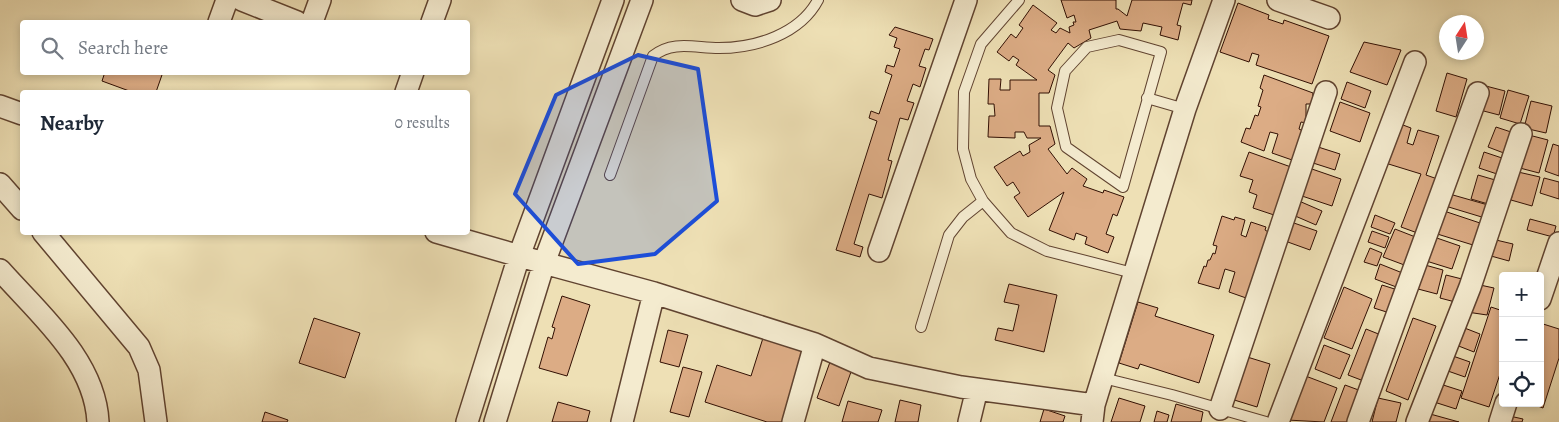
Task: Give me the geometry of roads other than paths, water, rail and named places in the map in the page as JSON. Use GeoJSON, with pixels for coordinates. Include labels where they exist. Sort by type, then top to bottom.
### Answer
{"type":"FeatureCollection","features":[{"type":"Feature","properties":{"kind":"street"},"geometry":{"type":"LineString","coordinates":[[220,20],[227,0]]}},
{"type":"Feature","properties":{"kind":"street"},"geometry":{"type":"LineString","coordinates":[[242,0],[292,20]]}},
{"type":"Feature","properties":{"kind":"street"},"geometry":{"type":"LineString","coordinates":[[313,20],[320,0]]}},
{"type":"Feature","properties":{"kind":"street"},"geometry":{"type":"LineString","coordinates":[[433,20],[440,0]]}},
{"type":"Feature","properties":{"kind":"street"},"geometry":{"type":"LineString","coordinates":[[467,422],[519,256],[613,0]]}},
{"type":"Feature","properties":{"kind":"street"},"geometry":{"type":"LineString","coordinates":[[495,422],[544,263],[642,0]]}},
{"type":"Feature","properties":{"kind":"street"},"geometry":{"type":"LineString","coordinates":[[742,0],[755,5],[770,0]]}},
{"type":"Feature","properties":{"kind":"street"},"geometry":{"type":"LineString","coordinates":[[879,251],[966,0]]}},
{"type":"Feature","properties":{"kind":"street"},"geometry":{"type":"LineString","coordinates":[[446,235],[654,293],[815,344],[869,368],[1093,414],[1133,273],[1184,110],[1224,0]]}},
{"type":"Feature","properties":{"kind":"street"},"geometry":{"type":"LineString","coordinates":[[1278,0],[1329,18]]}},
{"type":"Feature","properties":{"kind":"street"},"geometry":{"type":"LineString","coordinates":[[1278,422],[1415,62]]}},
{"type":"Feature","properties":{"kind":"street"},"geometry":{"type":"LineString","coordinates":[[407,90],[413,75]]}},
{"type":"Feature","properties":{"kind":"street"},"geometry":{"type":"LineString","coordinates":[[1220,409],[1326,92]]}},
{"type":"Feature","properties":{"kind":"street"},"geometry":{"type":"LineString","coordinates":[[1358,422],[1478,93]]}},
{"type":"Feature","properties":{"kind":"street"},"geometry":{"type":"LineString","coordinates":[[0,106],[20,113]]}},
{"type":"Feature","properties":{"kind":"street"},"geometry":{"type":"LineString","coordinates":[[1417,422],[1470,287],[1521,134]]}},
{"type":"Feature","properties":{"kind":"street"},"geometry":{"type":"LineString","coordinates":[[0,184],[20,207]]}},
{"type":"Feature","properties":{"kind":"street"},"geometry":{"type":"LineString","coordinates":[[46,235],[139,347],[149,370],[156,422]]}},
{"type":"Feature","properties":{"kind":"street"},"geometry":{"type":"LineString","coordinates":[[1548,293],[1559,243]]}},
{"type":"Feature","properties":{"kind":"street"},"geometry":{"type":"LineString","coordinates":[[0,270],[61,338],[80,365],[92,392],[98,422]]}},
{"type":"Feature","properties":{"kind":"street"},"geometry":{"type":"LineString","coordinates":[[622,422],[654,293]]}},
{"type":"Feature","properties":{"kind":"street"},"geometry":{"type":"LineString","coordinates":[[793,422],[815,344]]}},
{"type":"Feature","properties":{"kind":"street"},"geometry":{"type":"LineString","coordinates":[[969,422],[977,389]]}},
{"type":"Feature","properties":{"kind":"street"},"geometry":{"type":"LineString","coordinates":[[1500,422],[1505,407]]}},
{"type":"Feature","properties":{"kind":"lane"},"geometry":{"type":"LineString","coordinates":[[610,175],[652,56],[661,50],[674,46],[720,48],[745,46],[776,38],[805,18],[818,0]]}},
{"type":"Feature","properties":{"kind":"lane"},"geometry":{"type":"LineString","coordinates":[[1019,0],[981,44],[964,92],[963,149],[971,179],[983,201],[1011,234],[1047,251],[1133,273]]}},
{"type":"Feature","properties":{"kind":"lane"},"geometry":{"type":"LineString","coordinates":[[1119,40],[1161,52],[1147,98],[1123,187],[1066,147],[1058,108],[1065,71],[1087,47],[1119,40]]}},
{"type":"Feature","properties":{"kind":"lane"},"geometry":{"type":"LineString","coordinates":[[1147,98],[1184,110]]}},
{"type":"Feature","properties":{"kind":"lane"},"geometry":{"type":"LineString","coordinates":[[921,326],[949,235],[963,217],[983,201]]}},
{"type":"Feature","properties":{"kind":"lane"},"geometry":{"type":"LineString","coordinates":[[1103,378],[1266,422]]}}]}
